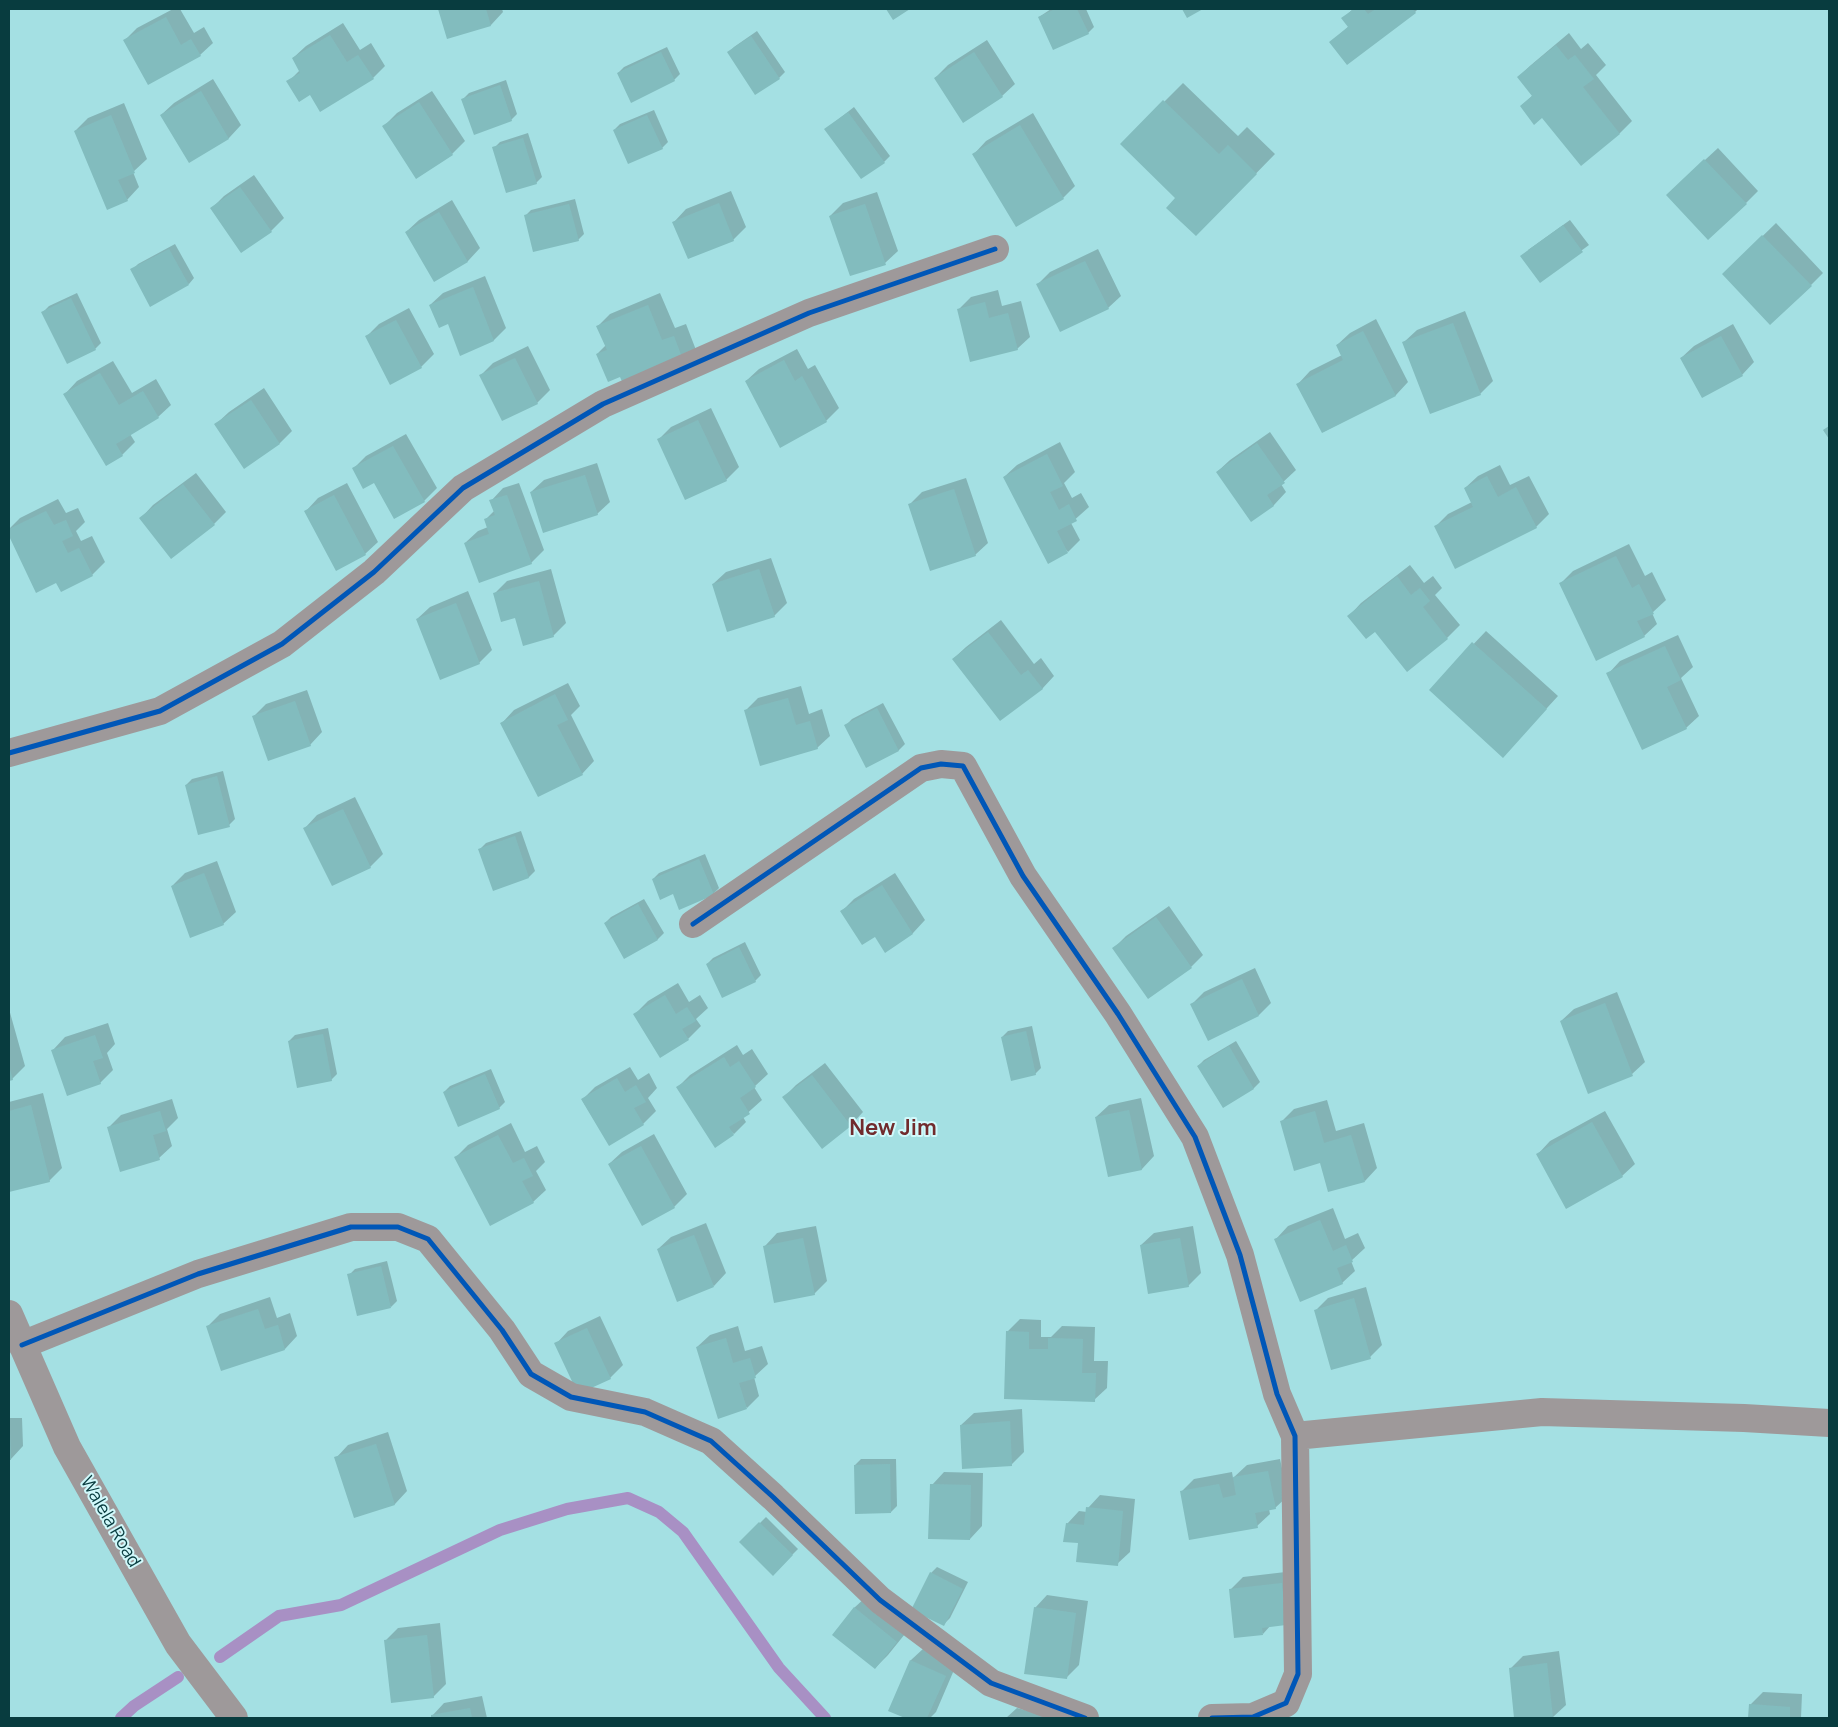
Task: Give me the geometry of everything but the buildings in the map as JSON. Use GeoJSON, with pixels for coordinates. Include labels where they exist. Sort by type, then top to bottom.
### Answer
{"type":"FeatureCollection","features":[{"type":"Feature","properties":{"kind":"street"},"geometry":{"type":"LineString","coordinates":[[9,753],[160,711],[282,644],[374,572],[463,488],[603,404],[809,313],[995,249]]}},
{"type":"Feature","properties":{"kind":"street"},"geometry":{"type":"LineString","coordinates":[[693,924],[922,768],[941,764],[963,766],[1023,876],[1118,1014],[1195,1138],[1240,1255],[1277,1394],[1294,1436],[1298,1674],[1286,1703],[1252,1717],[1212,1718]]}},
{"type":"Feature","properties":{"kind":"street"},"geometry":{"type":"LineString","coordinates":[[22,1345],[198,1274],[350,1227],[398,1227],[428,1239],[502,1330],[531,1374],[571,1397],[645,1412],[711,1441],[773,1496],[880,1600],[991,1683],[1085,1718]]}},
{"type":"Feature","properties":{"kind":"street","name":"Walela Road"},"geometry":{"type":"LineString","coordinates":[[9,1314],[67,1447],[178,1644],[234,1718]]}},
{"type":"Feature","properties":{"kind":"street"},"geometry":{"type":"LineString","coordinates":[[1294,1436],[1542,1412],[1744,1418],[1829,1423]]}},
{"type":"Feature","properties":{"kind":"waterway"},"geometry":{"type":"LineString","coordinates":[[220,1657],[279,1616],[341,1605],[500,1530],[567,1509],[628,1498],[659,1512],[683,1532],[779,1668],[825,1718]]}},
{"type":"Feature","properties":{"kind":"waterway"},"geometry":{"type":"LineString","coordinates":[[121,1718],[134,1706],[178,1677]]}},
{"type":"Feature","properties":{"kind":"cycle path"},"geometry":{"type":"LineString","coordinates":[[9,753],[160,711],[282,644],[374,572],[463,488],[603,404],[809,313],[995,249]]}},
{"type":"Feature","properties":{"kind":"cycle path"},"geometry":{"type":"LineString","coordinates":[[693,924],[921,768],[941,764],[963,766],[1023,876],[1118,1014],[1195,1137],[1240,1255],[1277,1394],[1295,1436],[1298,1674],[1286,1703],[1253,1717],[1212,1718]]}},
{"type":"Feature","properties":{"kind":"cycle path"},"geometry":{"type":"LineString","coordinates":[[22,1345],[198,1274],[351,1227],[398,1227],[428,1239],[502,1330],[531,1374],[571,1397],[645,1412],[711,1441],[773,1497],[880,1600],[991,1683],[1085,1718]]}},
{"type":"Feature","properties":{"kind":"district","name":"New Jim"},"geometry":{"type":"Point","coordinates":[893,1129]}}]}
